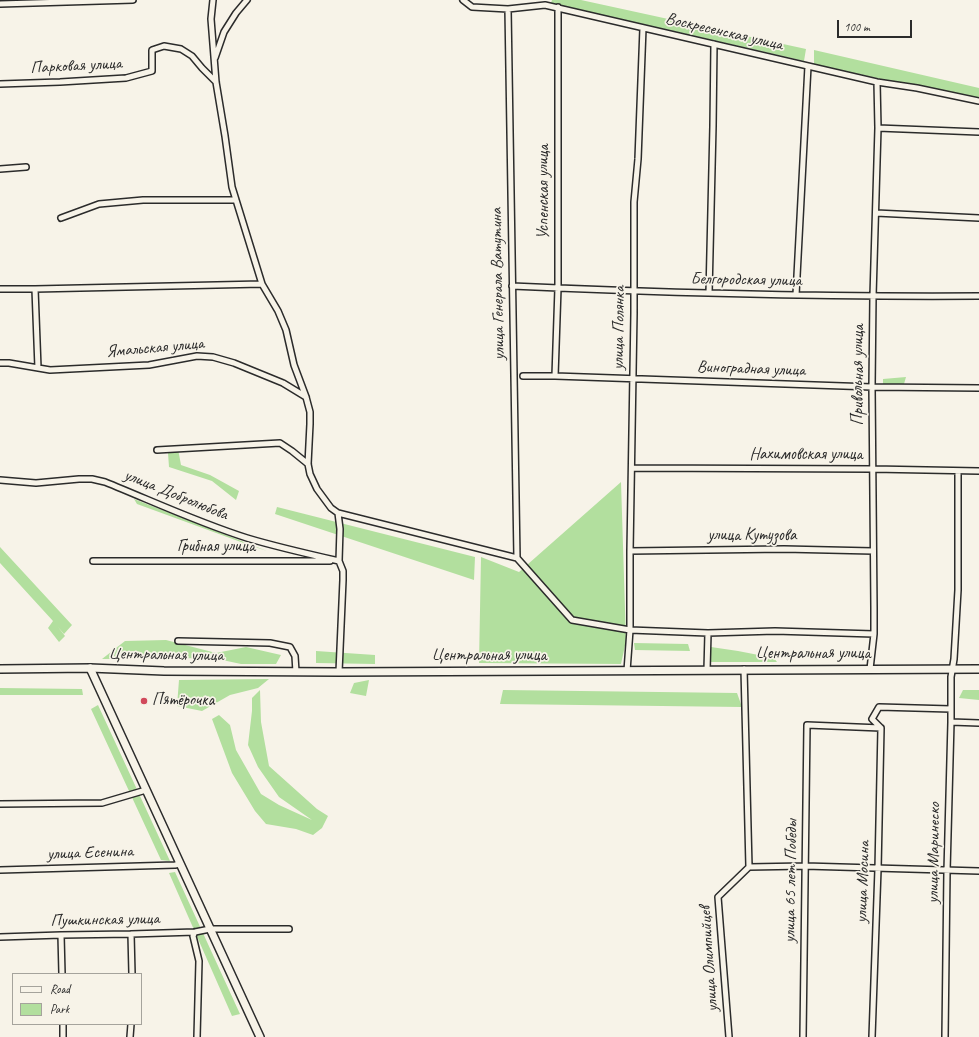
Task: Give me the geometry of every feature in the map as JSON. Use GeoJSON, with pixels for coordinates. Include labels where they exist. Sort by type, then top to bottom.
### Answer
{"type":"FeatureCollection","features":[{"type":"Feature","properties":{"kind":"main road","name":"Центральная улица"},"geometry":{"type":"LineString","coordinates":[[0,669],[90,668],[164,671],[339,672],[979,668]]}},
{"type":"Feature","properties":{"kind":"main road"},"geometry":{"type":"LineString","coordinates":[[90,668],[260,1037]]}},
{"type":"Feature","properties":{"kind":"street"},"geometry":{"type":"LineString","coordinates":[[0,4],[133,0]]}},
{"type":"Feature","properties":{"kind":"street"},"geometry":{"type":"LineString","coordinates":[[213,0],[211,19],[216,82],[232,187],[262,284],[278,311],[286,330],[294,365],[306,397],[310,412],[308,464],[310,474],[317,489],[331,508],[338,513],[517,558]]}},
{"type":"Feature","properties":{"kind":"street"},"geometry":{"type":"LineString","coordinates":[[214,60],[224,32],[236,13],[247,0]]}},
{"type":"Feature","properties":{"kind":"street","name":"Воскресенская улица"},"geometry":{"type":"LineString","coordinates":[[463,0],[472,7],[508,9],[546,5],[558,7],[877,82],[917,88],[979,101]]}},
{"type":"Feature","properties":{"kind":"street","name":"Успенская улица"},"geometry":{"type":"LineString","coordinates":[[555,376],[558,288],[558,7]]}},
{"type":"Feature","properties":{"kind":"street","name":"улица Генерала Ватутина"},"geometry":{"type":"LineString","coordinates":[[508,9],[517,558]]}},
{"type":"Feature","properties":{"kind":"street","name":"улица Полянка"},"geometry":{"type":"LineString","coordinates":[[627,670],[630,630],[634,202],[638,159],[643,28]]}},
{"type":"Feature","properties":{"kind":"street"},"geometry":{"type":"LineString","coordinates":[[709,293],[714,44]]}},
{"type":"Feature","properties":{"kind":"street","name":"Парковая улица"},"geometry":{"type":"LineString","coordinates":[[0,84],[126,78],[152,71],[152,50],[164,46],[181,49],[192,56],[216,82]]}},
{"type":"Feature","properties":{"kind":"street"},"geometry":{"type":"LineString","coordinates":[[796,295],[808,66]]}},
{"type":"Feature","properties":{"kind":"street","name":"Привольная улица"},"geometry":{"type":"LineString","coordinates":[[870,669],[874,634],[872,387],[878,128],[877,82]]}},
{"type":"Feature","properties":{"kind":"street"},"geometry":{"type":"LineString","coordinates":[[878,128],[979,132]]}},
{"type":"Feature","properties":{"kind":"street"},"geometry":{"type":"LineString","coordinates":[[0,169],[26,167]]}},
{"type":"Feature","properties":{"kind":"street"},"geometry":{"type":"LineString","coordinates":[[60,218],[99,204],[143,200],[236,200]]}},
{"type":"Feature","properties":{"kind":"street"},"geometry":{"type":"LineString","coordinates":[[876,213],[979,218]]}},
{"type":"Feature","properties":{"kind":"street"},"geometry":{"type":"LineString","coordinates":[[0,289],[262,284]]}},
{"type":"Feature","properties":{"kind":"street","name":"Белгородская улица"},"geometry":{"type":"LineString","coordinates":[[512,286],[796,295],[979,296]]}},
{"type":"Feature","properties":{"kind":"street"},"geometry":{"type":"LineString","coordinates":[[35,289],[38,368]]}},
{"type":"Feature","properties":{"kind":"street","name":"Ямальская улица"},"geometry":{"type":"LineString","coordinates":[[0,363],[9,363],[50,370],[149,365],[197,356],[212,357],[234,363],[283,383],[306,397]]}},
{"type":"Feature","properties":{"kind":"street","name":"Виноградная улица"},"geometry":{"type":"LineString","coordinates":[[523,376],[872,387],[979,388]]}},
{"type":"Feature","properties":{"kind":"street","name":"улица Добролюбова"},"geometry":{"type":"LineString","coordinates":[[157,450],[280,443],[308,464]]}},
{"type":"Feature","properties":{"kind":"street","name":"Нахимовская улица"},"geometry":{"type":"LineString","coordinates":[[632,468],[979,471]]}},
{"type":"Feature","properties":{"kind":"street"},"geometry":{"type":"LineString","coordinates":[[952,669],[954,659],[958,590],[958,471]]}},
{"type":"Feature","properties":{"kind":"street","name":"улица Добролюбова"},"geometry":{"type":"LineString","coordinates":[[0,480],[36,483],[92,479],[105,482],[246,538],[292,551],[339,561]]}},
{"type":"Feature","properties":{"kind":"street"},"geometry":{"type":"LineString","coordinates":[[338,513],[340,529],[339,561],[343,571],[339,672]]}},
{"type":"Feature","properties":{"kind":"street","name":"улица Кутузова"},"geometry":{"type":"LineString","coordinates":[[630,551],[784,549],[873,550]]}},
{"type":"Feature","properties":{"kind":"street","name":"Центральная улица"},"geometry":{"type":"LineString","coordinates":[[517,558],[572,620],[630,630],[708,633],[775,631],[874,634]]}},
{"type":"Feature","properties":{"kind":"street","name":"Грибная улица"},"geometry":{"type":"LineString","coordinates":[[93,561],[339,561]]}},
{"type":"Feature","properties":{"kind":"street"},"geometry":{"type":"LineString","coordinates":[[707,670],[708,633]]}},
{"type":"Feature","properties":{"kind":"street"},"geometry":{"type":"LineString","coordinates":[[178,641],[270,643],[290,647],[295,656],[296,672]]}},
{"type":"Feature","properties":{"kind":"street"},"geometry":{"type":"LineString","coordinates":[[744,669],[748,867],[805,866],[979,871]]}},
{"type":"Feature","properties":{"kind":"street","name":"улица Маринеско"},"geometry":{"type":"LineString","coordinates":[[946,1037],[947,871],[952,669]]}},
{"type":"Feature","properties":{"kind":"street"},"geometry":{"type":"LineString","coordinates":[[881,728],[872,719],[879,707],[951,709]]}},
{"type":"Feature","properties":{"kind":"street"},"geometry":{"type":"LineString","coordinates":[[951,722],[979,723]]}},
{"type":"Feature","properties":{"kind":"street","name":"улица 65 лет Победы"},"geometry":{"type":"LineString","coordinates":[[803,1037],[807,725],[881,728]]}},
{"type":"Feature","properties":{"kind":"street","name":"улица Мосина"},"geometry":{"type":"LineString","coordinates":[[872,1037],[881,728]]}},
{"type":"Feature","properties":{"kind":"street"},"geometry":{"type":"LineString","coordinates":[[0,804],[102,803],[146,790]]}},
{"type":"Feature","properties":{"kind":"street","name":"улица Есенина"},"geometry":{"type":"LineString","coordinates":[[0,870],[180,864]]}},
{"type":"Feature","properties":{"kind":"street","name":"улица Олимпийцев"},"geometry":{"type":"LineString","coordinates":[[729,1037],[718,897],[748,867]]}},
{"type":"Feature","properties":{"kind":"street","name":"Пушкинская улица"},"geometry":{"type":"LineString","coordinates":[[0,937],[195,932],[210,929],[289,929]]}},
{"type":"Feature","properties":{"kind":"street"},"geometry":{"type":"LineString","coordinates":[[195,932],[193,936],[199,961],[198,1037]]}},
{"type":"Feature","properties":{"kind":"street"},"geometry":{"type":"LineString","coordinates":[[131,934],[132,973]]}},
{"type":"Feature","properties":{"kind":"street"},"geometry":{"type":"LineString","coordinates":[[61,935],[62,973]]}},
{"type":"Feature","properties":{"kind":"street"},"geometry":{"type":"LineString","coordinates":[[63,1025],[64,1037]]}},
{"type":"Feature","properties":{"kind":"street"},"geometry":{"type":"LineString","coordinates":[[130,1037],[131,1025]]}},
{"type":"Feature","properties":{"kind":"green space"},"geometry":{"type":"Polygon","coordinates":[[[552,0],[581,0],[806,49],[804,61],[551,3],[552,0]]]}},
{"type":"Feature","properties":{"kind":"green space"},"geometry":{"type":"Polygon","coordinates":[[[814,50],[979,88],[979,101],[814,64],[814,50]]]}},
{"type":"Feature","properties":{"kind":"green space"},"geometry":{"type":"Polygon","coordinates":[[[906,377],[904,384],[883,384],[883,379],[906,377]]]}},
{"type":"Feature","properties":{"kind":"green space"},"geometry":{"type":"Polygon","coordinates":[[[178,449],[181,465],[210,475],[239,491],[236,500],[212,481],[169,467],[168,453],[178,449]]]}},
{"type":"Feature","properties":{"kind":"green space"},"geometry":{"type":"Polygon","coordinates":[[[621,482],[626,641],[621,664],[479,663],[481,557],[519,572],[621,482]]]}},
{"type":"Feature","properties":{"kind":"green space"},"geometry":{"type":"Polygon","coordinates":[[[134,499],[267,551],[137,504],[134,499]]]}},
{"type":"Feature","properties":{"kind":"green space"},"geometry":{"type":"Polygon","coordinates":[[[277,507],[475,557],[474,580],[275,514],[277,507]]]}},
{"type":"Feature","properties":{"kind":"green space"},"geometry":{"type":"Polygon","coordinates":[[[0,547],[72,625],[64,634],[58,627],[65,636],[59,642],[48,628],[53,621],[0,563],[0,547]]]}},
{"type":"Feature","properties":{"kind":"green space"},"geometry":{"type":"Polygon","coordinates":[[[166,640],[216,653],[246,647],[281,655],[276,664],[241,664],[213,658],[102,659],[125,641],[166,640]]]}},
{"type":"Feature","properties":{"kind":"green space"},"geometry":{"type":"Polygon","coordinates":[[[634,643],[688,644],[690,651],[635,650],[634,643]]]}},
{"type":"Feature","properties":{"kind":"green space"},"geometry":{"type":"Polygon","coordinates":[[[711,647],[774,658],[777,662],[710,662],[711,647]]]}},
{"type":"Feature","properties":{"kind":"green space"},"geometry":{"type":"Polygon","coordinates":[[[316,651],[375,655],[375,664],[316,663],[316,651]]]}},
{"type":"Feature","properties":{"kind":"green space"},"geometry":{"type":"Polygon","coordinates":[[[269,679],[258,688],[230,695],[202,711],[177,706],[179,680],[269,679]]]}},
{"type":"Feature","properties":{"kind":"green space"},"geometry":{"type":"Polygon","coordinates":[[[369,680],[366,696],[350,693],[354,683],[369,680]]]}},
{"type":"Feature","properties":{"kind":"green space"},"geometry":{"type":"Polygon","coordinates":[[[0,688],[82,689],[83,695],[0,695],[0,688]]]}},
{"type":"Feature","properties":{"kind":"green space"},"geometry":{"type":"Polygon","coordinates":[[[260,690],[261,722],[269,766],[317,809],[328,816],[322,828],[313,835],[296,829],[266,824],[255,811],[232,773],[212,719],[219,715],[230,725],[236,750],[261,794],[279,805],[312,820],[279,797],[258,767],[248,745],[252,698],[260,690]]]}},
{"type":"Feature","properties":{"kind":"green space"},"geometry":{"type":"Polygon","coordinates":[[[503,690],[737,693],[742,707],[500,704],[503,690]]]}},
{"type":"Feature","properties":{"kind":"green space"},"geometry":{"type":"Polygon","coordinates":[[[963,690],[979,690],[979,700],[959,698],[963,690]]]}},
{"type":"Feature","properties":{"kind":"green space"},"geometry":{"type":"Polygon","coordinates":[[[98,705],[170,861],[161,860],[91,709],[98,705]]]}},
{"type":"Feature","properties":{"kind":"green space"},"geometry":{"type":"Polygon","coordinates":[[[175,872],[240,1014],[232,1016],[169,873],[175,872]]]}},
{"type":"Feature","properties":{"kind":"place","name":"Пятёрочка"},"geometry":{"type":"Point","coordinates":[144,701]}}]}
